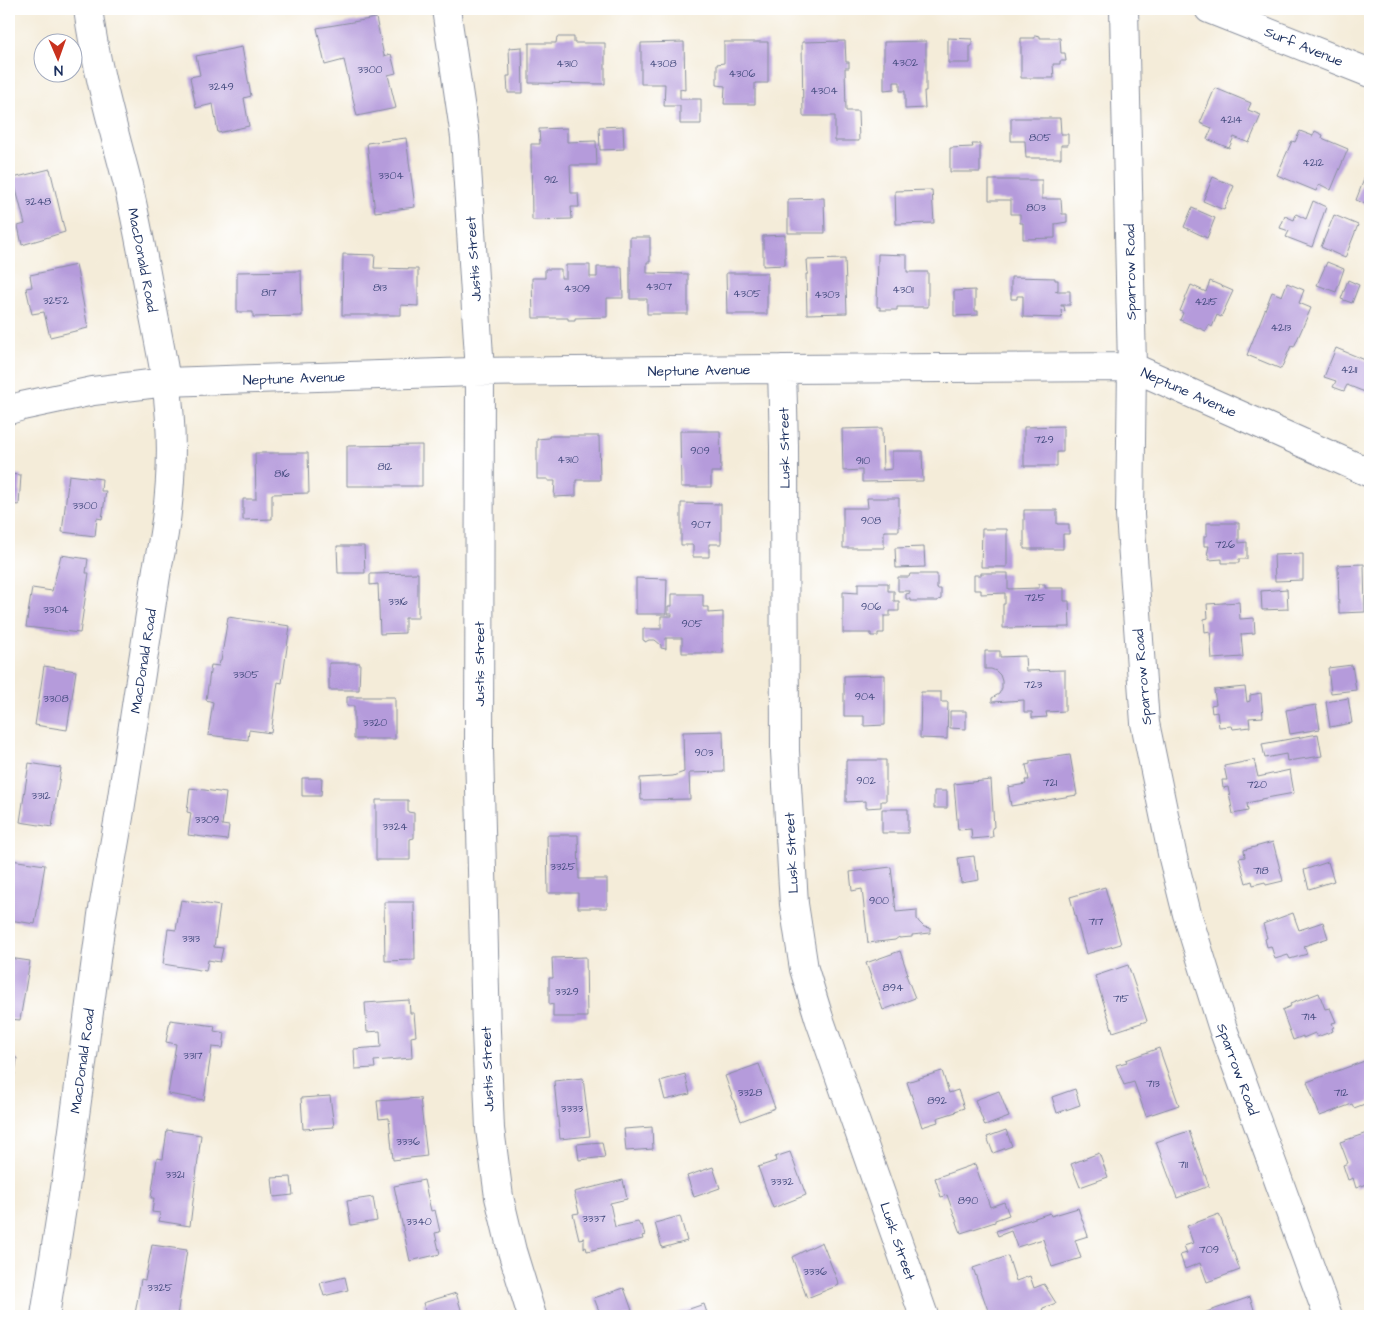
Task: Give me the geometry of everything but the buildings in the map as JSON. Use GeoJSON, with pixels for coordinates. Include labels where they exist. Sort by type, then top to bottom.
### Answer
{"type":"FeatureCollection","features":[{"type":"Feature","properties":{"kind":"street","name":"MacDonald Road"},"geometry":{"type":"LineString","coordinates":[[45,1316],[66,1182],[102,915],[170,491],[171,434],[166,382],[134,213],[107,104],[88,9]]}},
{"type":"Feature","properties":{"kind":"street","name":"Justis Street"},"geometry":{"type":"LineString","coordinates":[[446,9],[465,137],[480,372],[479,749],[490,1129],[499,1196],[512,1250],[532,1316]]}},
{"type":"Feature","properties":{"kind":"street","name":"Sparrow Road"},"geometry":{"type":"LineString","coordinates":[[1124,9],[1132,367],[1130,515],[1144,722],[1172,858],[1190,923],[1223,1029],[1328,1316]]}},
{"type":"Feature","properties":{"kind":"street","name":"Surf Avenue"},"geometry":{"type":"LineString","coordinates":[[1209,9],[1370,73]]}},
{"type":"Feature","properties":{"kind":"street","name":"Neptune Avenue"},"geometry":{"type":"LineString","coordinates":[[9,410],[94,391],[166,382],[480,372],[1132,367],[1370,472]]}},
{"type":"Feature","properties":{"kind":"street","name":"Lusk Street"},"geometry":{"type":"LineString","coordinates":[[782,369],[785,751],[794,904],[804,969],[924,1316]]}}]}
